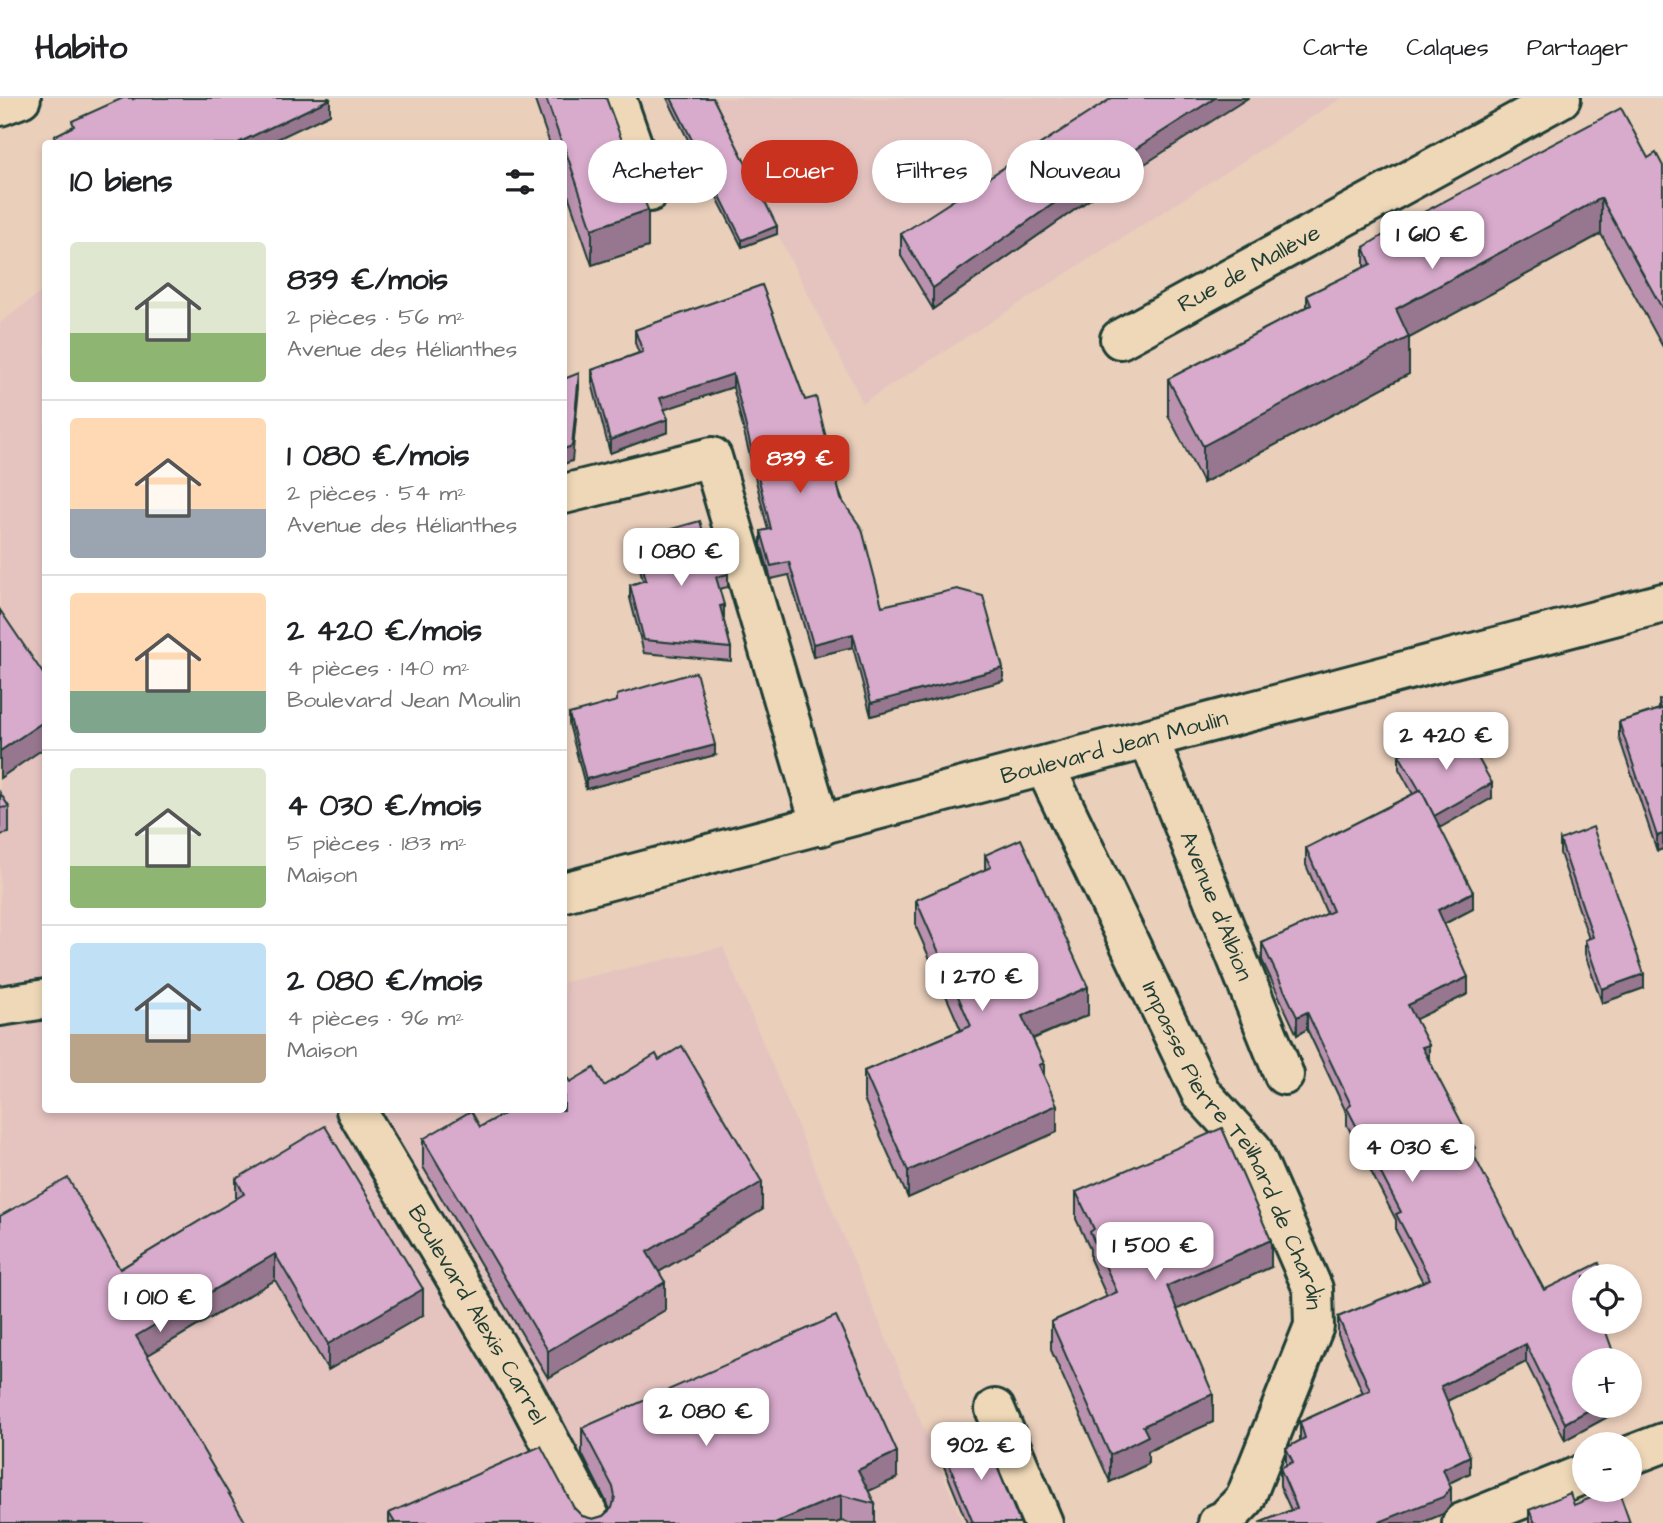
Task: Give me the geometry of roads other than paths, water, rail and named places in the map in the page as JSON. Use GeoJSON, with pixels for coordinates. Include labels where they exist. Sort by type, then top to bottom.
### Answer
{"type":"FeatureCollection","features":[{"type":"Feature","properties":{"kind":"street"},"geometry":{"type":"LineString","coordinates":[[0,106],[21,98]]}},
{"type":"Feature","properties":{"kind":"street"},"geometry":{"type":"LineString","coordinates":[[616,98],[631,140]]}},
{"type":"Feature","properties":{"kind":"street","name":"Rue de Mallève"},"geometry":{"type":"LineString","coordinates":[[1120,339],[1561,98]]}},
{"type":"Feature","properties":{"kind":"street"},"geometry":{"type":"LineString","coordinates":[[567,493],[712,457],[821,826]]}},
{"type":"Feature","properties":{"kind":"street","name":"Boulevard Jean Moulin"},"geometry":{"type":"LineString","coordinates":[[567,891],[1663,603]]}},
{"type":"Feature","properties":{"kind":"street","name":"Avenue d'Albion"},"geometry":{"type":"LineString","coordinates":[[1149,739],[1284,1075]]}},
{"type":"Feature","properties":{"kind":"street","name":"Impasse Pierre Teilhard de Chardin"},"geometry":{"type":"LineString","coordinates":[[1045,767],[1201,1093],[1252,1149],[1313,1289],[1314,1326],[1245,1499],[1225,1520],[1217,1523]]}},
{"type":"Feature","properties":{"kind":"street"},"geometry":{"type":"LineString","coordinates":[[0,1006],[42,1000]]}},
{"type":"Feature","properties":{"kind":"street","name":"Boulevard Alexis Carrel"},"geometry":{"type":"LineString","coordinates":[[358,1113],[526,1396],[593,1523]]}},
{"type":"Feature","properties":{"kind":"street"},"geometry":{"type":"LineString","coordinates":[[995,1409],[1043,1523]]}},
{"type":"Feature","properties":{"kind":"street"},"geometry":{"type":"LineString","coordinates":[[1642,1451],[1663,1443]]}},
{"type":"Feature","properties":{"kind":"street"},"geometry":{"type":"LineString","coordinates":[[1462,1523],[1572,1479]]}}]}
